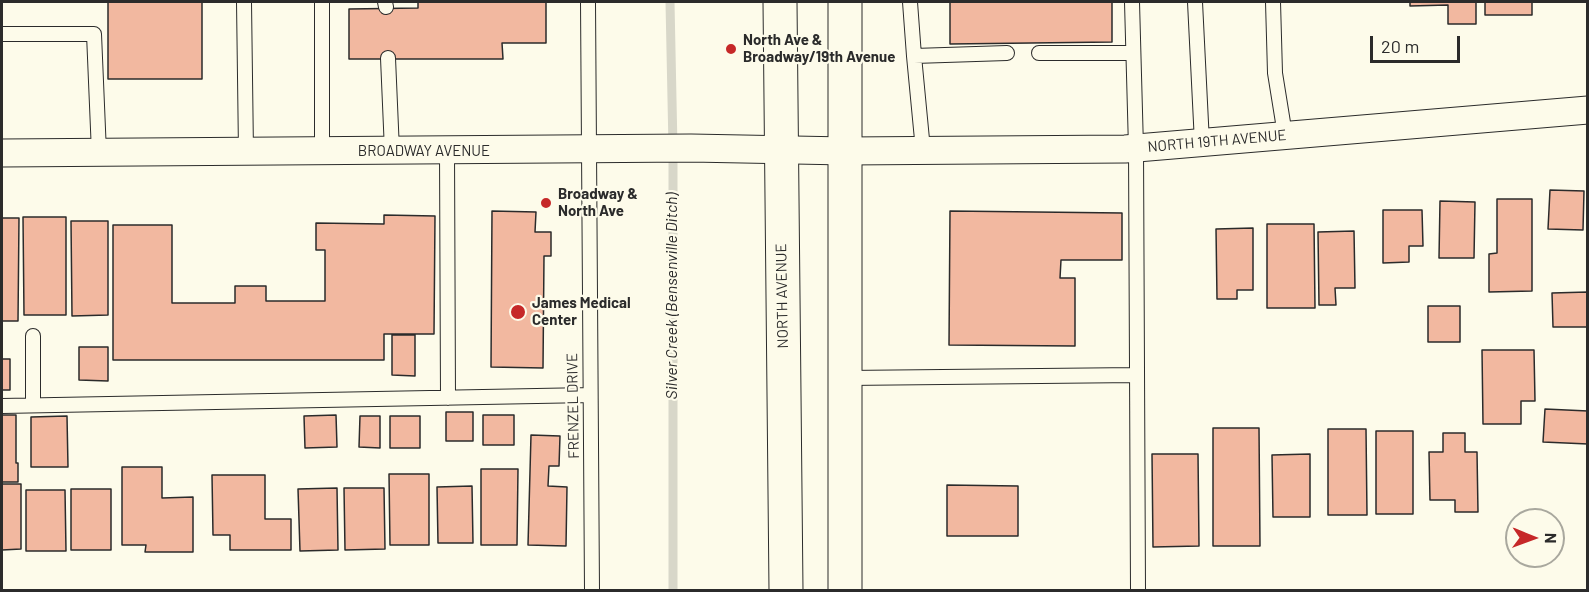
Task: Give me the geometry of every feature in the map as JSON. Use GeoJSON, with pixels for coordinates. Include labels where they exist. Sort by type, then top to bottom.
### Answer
{"type":"FeatureCollection","features":[{"type":"Feature","properties":{"kind":"main road","name":"NORTH AVENUE"},"geometry":{"type":"LineString","coordinates":[[780,2],[786,591]]}},
{"type":"Feature","properties":{"kind":"main road"},"geometry":{"type":"LineString","coordinates":[[845,2],[845,591]]}},
{"type":"Feature","properties":{"kind":"street","name":"NORTH 19TH AVENUE"},"geometry":{"type":"LineString","coordinates":[[846,151],[1136,148],[1587,110]]}},
{"type":"Feature","properties":{"kind":"street","name":"BROADWAY AVENUE"},"geometry":{"type":"LineString","coordinates":[[2,153],[691,148],[846,151]]}},
{"type":"Feature","properties":{"kind":"lane"},"geometry":{"type":"LineString","coordinates":[[244,2],[246,152]]}},
{"type":"Feature","properties":{"kind":"lane"},"geometry":{"type":"LineString","coordinates":[[322,2],[322,151]]}},
{"type":"Feature","properties":{"kind":"lane","name":"FRENZEL DRIVE"},"geometry":{"type":"LineString","coordinates":[[588,2],[592,591]]}},
{"type":"Feature","properties":{"kind":"lane"},"geometry":{"type":"LineString","coordinates":[[910,2],[924,150]]}},
{"type":"Feature","properties":{"kind":"lane"},"geometry":{"type":"LineString","coordinates":[[1132,2],[1136,148],[1138,591]]}},
{"type":"Feature","properties":{"kind":"lane"},"geometry":{"type":"LineString","coordinates":[[1195,2],[1202,143]]}},
{"type":"Feature","properties":{"kind":"lane"},"geometry":{"type":"LineString","coordinates":[[1274,2],[1275,74],[1285,135]]}},
{"type":"Feature","properties":{"kind":"lane"},"geometry":{"type":"LineString","coordinates":[[2,34],[94,34],[99,153]]}},
{"type":"Feature","properties":{"kind":"lane"},"geometry":{"type":"LineString","coordinates":[[914,56],[1007,53]]}},
{"type":"Feature","properties":{"kind":"lane"},"geometry":{"type":"LineString","coordinates":[[1039,53],[1133,53]]}},
{"type":"Feature","properties":{"kind":"lane"},"geometry":{"type":"LineString","coordinates":[[388,58],[392,151]]}},
{"type":"Feature","properties":{"kind":"lane"},"geometry":{"type":"LineString","coordinates":[[447,151],[448,398]]}},
{"type":"Feature","properties":{"kind":"lane"},"geometry":{"type":"LineString","coordinates":[[33,336],[33,405]]}},
{"type":"Feature","properties":{"kind":"lane"},"geometry":{"type":"LineString","coordinates":[[846,378],[1137,375]]}},
{"type":"Feature","properties":{"kind":"lane"},"geometry":{"type":"LineString","coordinates":[[2,406],[590,395]]}},
{"type":"Feature","properties":{"kind":"building"},"geometry":{"type":"Polygon","coordinates":[[[108,2],[202,2],[202,79],[108,79],[108,2]]]}},
{"type":"Feature","properties":{"kind":"building"},"geometry":{"type":"Polygon","coordinates":[[[418,2],[546,2],[546,43],[502,43],[503,59],[349,59],[349,9],[418,8],[418,2]]]}},
{"type":"Feature","properties":{"kind":"building"},"geometry":{"type":"Polygon","coordinates":[[[950,2],[1112,2],[1112,42],[950,44],[950,2]]]}},
{"type":"Feature","properties":{"kind":"building"},"geometry":{"type":"Polygon","coordinates":[[[1410,2],[1476,2],[1476,24],[1448,24],[1448,5],[1410,6],[1410,2]]]}},
{"type":"Feature","properties":{"kind":"building"},"geometry":{"type":"Polygon","coordinates":[[[1485,2],[1532,2],[1532,15],[1485,15],[1485,2]]]}},
{"type":"Feature","properties":{"kind":"building"},"geometry":{"type":"Polygon","coordinates":[[[1550,190],[1584,191],[1583,230],[1548,229],[1550,190]]]}},
{"type":"Feature","properties":{"kind":"building"},"geometry":{"type":"Polygon","coordinates":[[[1497,199],[1532,199],[1532,291],[1489,292],[1489,254],[1497,253],[1497,199]]]}},
{"type":"Feature","properties":{"kind":"building"},"geometry":{"type":"Polygon","coordinates":[[[1440,201],[1475,202],[1474,258],[1439,258],[1440,201]]]}},
{"type":"Feature","properties":{"kind":"building"},"geometry":{"type":"Polygon","coordinates":[[[1383,210],[1422,210],[1423,246],[1409,246],[1409,262],[1383,263],[1383,210]]]}},
{"type":"Feature","properties":{"kind":"building","name":"James Medical Center"},"geometry":{"type":"Polygon","coordinates":[[[492,211],[536,212],[535,232],[551,232],[551,256],[544,256],[543,368],[491,367],[492,211]]]}},
{"type":"Feature","properties":{"kind":"building"},"geometry":{"type":"Polygon","coordinates":[[[950,211],[1122,213],[1122,260],[1061,260],[1060,278],[1075,278],[1075,346],[949,345],[950,211]]]}},
{"type":"Feature","properties":{"kind":"building"},"geometry":{"type":"Polygon","coordinates":[[[384,215],[435,216],[434,334],[384,334],[384,360],[113,360],[113,225],[172,225],[172,303],[235,303],[235,286],[266,286],[266,301],[325,301],[325,250],[316,250],[316,223],[384,224],[384,215]]]}},
{"type":"Feature","properties":{"kind":"building"},"geometry":{"type":"Polygon","coordinates":[[[23,217],[66,217],[66,315],[24,315],[23,217]]]}},
{"type":"Feature","properties":{"kind":"building"},"geometry":{"type":"Polygon","coordinates":[[[2,218],[19,218],[18,321],[2,321],[2,218]]]}},
{"type":"Feature","properties":{"kind":"building"},"geometry":{"type":"Polygon","coordinates":[[[71,221],[108,221],[108,315],[72,316],[71,221]]]}},
{"type":"Feature","properties":{"kind":"building"},"geometry":{"type":"Polygon","coordinates":[[[1267,224],[1314,224],[1315,308],[1267,308],[1267,224]]]}},
{"type":"Feature","properties":{"kind":"building"},"geometry":{"type":"Polygon","coordinates":[[[1253,228],[1253,290],[1237,290],[1237,299],[1217,299],[1216,229],[1253,228]]]}},
{"type":"Feature","properties":{"kind":"building"},"geometry":{"type":"Polygon","coordinates":[[[1354,231],[1355,288],[1335,288],[1336,305],[1319,305],[1318,232],[1354,231]]]}},
{"type":"Feature","properties":{"kind":"building"},"geometry":{"type":"Polygon","coordinates":[[[1588,292],[1588,327],[1553,327],[1552,293],[1588,292]]]}},
{"type":"Feature","properties":{"kind":"building"},"geometry":{"type":"Polygon","coordinates":[[[1428,306],[1460,306],[1460,342],[1428,342],[1428,306]]]}},
{"type":"Feature","properties":{"kind":"building"},"geometry":{"type":"Polygon","coordinates":[[[392,335],[415,335],[415,376],[392,375],[392,335]]]}},
{"type":"Feature","properties":{"kind":"building"},"geometry":{"type":"Polygon","coordinates":[[[79,347],[108,347],[108,381],[79,380],[79,347]]]}},
{"type":"Feature","properties":{"kind":"building"},"geometry":{"type":"Polygon","coordinates":[[[1482,350],[1534,350],[1535,401],[1521,401],[1521,424],[1483,424],[1482,350]]]}},
{"type":"Feature","properties":{"kind":"building"},"geometry":{"type":"Polygon","coordinates":[[[2,359],[10,359],[10,390],[2,390],[2,359]]]}},
{"type":"Feature","properties":{"kind":"building"},"geometry":{"type":"Polygon","coordinates":[[[1545,409],[1588,411],[1588,444],[1543,442],[1545,409]]]}},
{"type":"Feature","properties":{"kind":"building"},"geometry":{"type":"Polygon","coordinates":[[[446,412],[473,412],[473,441],[446,441],[446,412]]]}},
{"type":"Feature","properties":{"kind":"building"},"geometry":{"type":"Polygon","coordinates":[[[2,415],[16,415],[18,482],[2,482],[2,415]]]}},
{"type":"Feature","properties":{"kind":"building"},"geometry":{"type":"Polygon","coordinates":[[[336,415],[337,447],[305,448],[304,416],[336,415]]]}},
{"type":"Feature","properties":{"kind":"building"},"geometry":{"type":"Polygon","coordinates":[[[483,415],[514,415],[514,445],[483,445],[483,415]]]}},
{"type":"Feature","properties":{"kind":"building"},"geometry":{"type":"Polygon","coordinates":[[[67,416],[68,467],[31,467],[31,417],[67,416]]]}},
{"type":"Feature","properties":{"kind":"building"},"geometry":{"type":"Polygon","coordinates":[[[360,416],[380,416],[380,448],[359,447],[360,416]]]}},
{"type":"Feature","properties":{"kind":"building"},"geometry":{"type":"Polygon","coordinates":[[[390,416],[420,416],[420,448],[390,448],[390,416]]]}},
{"type":"Feature","properties":{"kind":"building"},"geometry":{"type":"Polygon","coordinates":[[[1213,428],[1259,428],[1260,546],[1213,546],[1213,428]]]}},
{"type":"Feature","properties":{"kind":"building"},"geometry":{"type":"Polygon","coordinates":[[[1328,429],[1366,429],[1367,515],[1328,515],[1328,429]]]}},
{"type":"Feature","properties":{"kind":"building"},"geometry":{"type":"Polygon","coordinates":[[[1376,431],[1413,431],[1413,514],[1376,514],[1376,431]]]}},
{"type":"Feature","properties":{"kind":"building"},"geometry":{"type":"Polygon","coordinates":[[[1443,433],[1465,433],[1465,452],[1477,452],[1478,512],[1455,512],[1455,500],[1430,500],[1429,452],[1443,452],[1443,433]]]}},
{"type":"Feature","properties":{"kind":"building"},"geometry":{"type":"Polygon","coordinates":[[[531,435],[560,436],[559,466],[549,466],[548,486],[567,487],[566,546],[528,545],[531,435]]]}},
{"type":"Feature","properties":{"kind":"building"},"geometry":{"type":"Polygon","coordinates":[[[1152,454],[1198,454],[1199,546],[1153,547],[1152,454]]]}},
{"type":"Feature","properties":{"kind":"building"},"geometry":{"type":"Polygon","coordinates":[[[1310,454],[1310,517],[1273,517],[1272,455],[1310,454]]]}},
{"type":"Feature","properties":{"kind":"building"},"geometry":{"type":"Polygon","coordinates":[[[122,467],[162,467],[162,498],[193,497],[193,552],[145,552],[146,545],[122,545],[122,467]]]}},
{"type":"Feature","properties":{"kind":"building"},"geometry":{"type":"Polygon","coordinates":[[[481,469],[518,469],[517,545],[481,545],[481,469]]]}},
{"type":"Feature","properties":{"kind":"building"},"geometry":{"type":"Polygon","coordinates":[[[389,474],[429,474],[429,545],[390,545],[389,474]]]}},
{"type":"Feature","properties":{"kind":"building"},"geometry":{"type":"Polygon","coordinates":[[[212,475],[265,475],[265,519],[291,519],[291,550],[230,550],[230,535],[213,535],[212,475]]]}},
{"type":"Feature","properties":{"kind":"building"},"geometry":{"type":"Polygon","coordinates":[[[2,484],[21,484],[21,549],[2,550],[2,484]]]}},
{"type":"Feature","properties":{"kind":"building"},"geometry":{"type":"Polygon","coordinates":[[[947,485],[1018,486],[1018,536],[947,536],[947,485]]]}},
{"type":"Feature","properties":{"kind":"building"},"geometry":{"type":"Polygon","coordinates":[[[472,486],[473,543],[438,543],[437,487],[472,486]]]}},
{"type":"Feature","properties":{"kind":"building"},"geometry":{"type":"Polygon","coordinates":[[[337,488],[338,550],[300,551],[298,489],[337,488]]]}},
{"type":"Feature","properties":{"kind":"building"},"geometry":{"type":"Polygon","coordinates":[[[344,488],[384,488],[385,549],[345,550],[344,488]]]}},
{"type":"Feature","properties":{"kind":"building"},"geometry":{"type":"Polygon","coordinates":[[[71,489],[111,489],[111,550],[71,550],[71,489]]]}},
{"type":"Feature","properties":{"kind":"building"},"geometry":{"type":"Polygon","coordinates":[[[26,490],[65,490],[66,551],[26,551],[26,490]]]}},
{"type":"Feature","properties":{"kind":"waterway","name":"Silver Creek (Bensenville Ditch)"},"geometry":{"type":"LineString","coordinates":[[670,2],[673,148],[673,590]]}},
{"type":"Feature","properties":{"kind":"place","name":"North Ave & Broadway/19th Avenue"},"geometry":{"type":"Point","coordinates":[731,49]}},
{"type":"Feature","properties":{"kind":"place","name":"Broadway & North Ave"},"geometry":{"type":"Point","coordinates":[546,203]}},
{"type":"Feature","properties":{"kind":"place","name":"James Medical Center"},"geometry":{"type":"Point","coordinates":[518,312]}}]}
